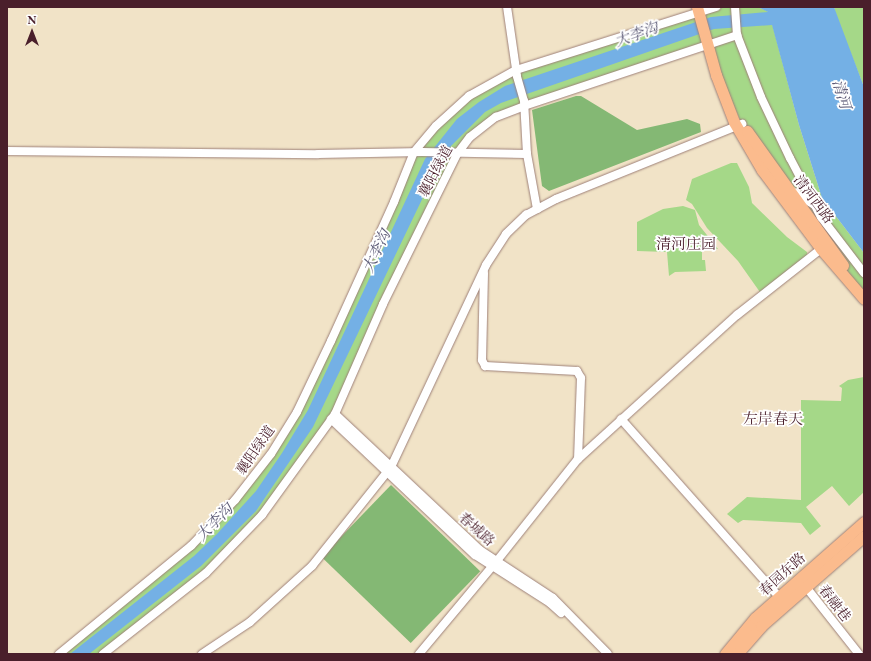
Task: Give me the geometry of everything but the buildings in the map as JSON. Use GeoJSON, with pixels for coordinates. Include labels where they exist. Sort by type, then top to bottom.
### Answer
{"type":"FeatureCollection","features":[{"type":"Feature","properties":{"kind":"main road"},"geometry":{"type":"LineString","coordinates":[[700,12],[709,42],[740,123],[762,170],[821,249],[864,299]]}},
{"type":"Feature","properties":{"kind":"main road","name":"清河西路"},"geometry":{"type":"LineString","coordinates":[[740,123],[864,296]]}},
{"type":"Feature","properties":{"kind":"main road","name":"春园东路"},"geometry":{"type":"LineString","coordinates":[[726,654],[755,618],[864,522]]}},
{"type":"Feature","properties":{"kind":"main road","name":"春园东路"},"geometry":{"type":"LineString","coordinates":[[737,654],[761,626],[864,536]]}},
{"type":"Feature","properties":{"kind":"street"},"geometry":{"type":"LineString","coordinates":[[506,7],[516,70],[524,103],[527,154],[537,209]]}},
{"type":"Feature","properties":{"kind":"street","name":"襄阳绿道"},"geometry":{"type":"LineString","coordinates":[[59,654],[191,546],[235,500],[272,454],[297,412],[394,202],[414,152],[436,126],[469,96],[516,70],[716,7]]}},
{"type":"Feature","properties":{"kind":"street"},"geometry":{"type":"LineString","coordinates":[[735,7],[737,33],[761,97],[790,158],[822,217],[864,273]]}},
{"type":"Feature","properties":{"kind":"street","name":"襄阳绿道"},"geometry":{"type":"LineString","coordinates":[[104,654],[206,573],[262,515],[333,417],[383,304],[457,154],[470,138],[496,117],[524,103],[737,33]]}},
{"type":"Feature","properties":{"kind":"street"},"geometry":{"type":"LineString","coordinates":[[202,654],[250,622],[312,566],[389,470],[484,269],[506,234],[526,215],[556,199],[740,123]]}},
{"type":"Feature","properties":{"kind":"street"},"geometry":{"type":"LineString","coordinates":[[7,151],[318,154],[414,152],[457,154],[527,154]]}},
{"type":"Feature","properties":{"kind":"street"},"geometry":{"type":"LineString","coordinates":[[786,187],[815,205]]}},
{"type":"Feature","properties":{"kind":"street"},"geometry":{"type":"LineString","coordinates":[[419,654],[494,565],[578,459],[737,315],[821,249]]}},
{"type":"Feature","properties":{"kind":"street"},"geometry":{"type":"LineString","coordinates":[[484,269],[482,360],[485,366],[577,371],[580,378],[578,459]]}},
{"type":"Feature","properties":{"kind":"street","name":"春城路"},"geometry":{"type":"LineString","coordinates":[[333,417],[389,470],[480,550],[494,565],[550,603],[583,634],[601,654]]}},
{"type":"Feature","properties":{"kind":"street"},"geometry":{"type":"LineString","coordinates":[[621,419],[779,597]]}},
{"type":"Feature","properties":{"kind":"street","name":"春城路"},"geometry":{"type":"LineString","coordinates":[[494,565],[553,598],[608,654]]}},
{"type":"Feature","properties":{"kind":"street","name":"春融巷"},"geometry":{"type":"LineString","coordinates":[[806,587],[859,654]]}},
{"type":"Feature","properties":{"kind":"green space"},"geometry":{"type":"Polygon","coordinates":[[[716,7],[758,7],[769,12],[799,125],[822,198],[864,253],[864,296],[827,241],[771,166],[740,120],[724,82],[712,44],[496,117],[457,154],[338,409],[262,515],[206,573],[103,654],[59,654],[191,546],[235,500],[297,412],[414,152],[469,96],[516,70],[716,7]]]}},
{"type":"Feature","properties":{"kind":"green space"},"geometry":{"type":"Polygon","coordinates":[[[834,7],[864,7],[864,87],[836,16],[834,7]]]}},
{"type":"Feature","properties":{"kind":"green space"},"geometry":{"type":"Polygon","coordinates":[[[576,96],[581,96],[637,130],[687,119],[700,124],[701,132],[549,191],[542,186],[532,110],[576,96]]]}},
{"type":"Feature","properties":{"kind":"green space"},"geometry":{"type":"Polygon","coordinates":[[[731,163],[737,163],[749,187],[752,203],[787,237],[807,252],[808,259],[762,295],[738,261],[707,228],[692,204],[686,200],[692,179],[731,163]]]}},
{"type":"Feature","properties":{"kind":"green space"},"geometry":{"type":"Polygon","coordinates":[[[683,206],[695,210],[699,225],[718,249],[702,250],[702,260],[705,260],[706,271],[675,272],[669,276],[667,252],[637,251],[637,222],[663,209],[683,206]]]}},
{"type":"Feature","properties":{"kind":"green space"},"geometry":{"type":"Polygon","coordinates":[[[864,377],[864,492],[849,506],[832,486],[806,507],[821,526],[810,535],[801,523],[743,520],[738,523],[727,514],[747,497],[801,500],[801,400],[841,401],[842,388],[839,386],[848,380],[864,377]]]}},
{"type":"Feature","properties":{"kind":"green space"},"geometry":{"type":"Polygon","coordinates":[[[391,485],[480,571],[411,643],[322,557],[391,485]]]}},
{"type":"Feature","properties":{"kind":"water","name":"清河"},"geometry":{"type":"Polygon","coordinates":[[[758,7],[834,7],[864,87],[864,253],[822,198],[799,125],[772,25],[714,29],[501,103],[485,112],[451,146],[438,166],[313,427],[256,511],[201,566],[89,654],[70,654],[194,556],[217,534],[256,491],[282,453],[308,410],[425,159],[457,119],[479,102],[505,86],[711,17],[768,12],[758,7]]]}},
{"type":"Feature","properties":{"kind":"district","name":"清河庄园"},"geometry":{"type":"Point","coordinates":[686,244]}},
{"type":"Feature","properties":{"kind":"district","name":"左岸春天"},"geometry":{"type":"Point","coordinates":[773,419]}},
{"type":"Feature","properties":{"kind":"water label","name":"大李沟"},"geometry":{"type":"Point","coordinates":[636,34]}},
{"type":"Feature","properties":{"kind":"water label","name":"大李沟"},"geometry":{"type":"Point","coordinates":[376,251]}},
{"type":"Feature","properties":{"kind":"water label","name":"大李沟"},"geometry":{"type":"Point","coordinates":[214,522]}}]}
